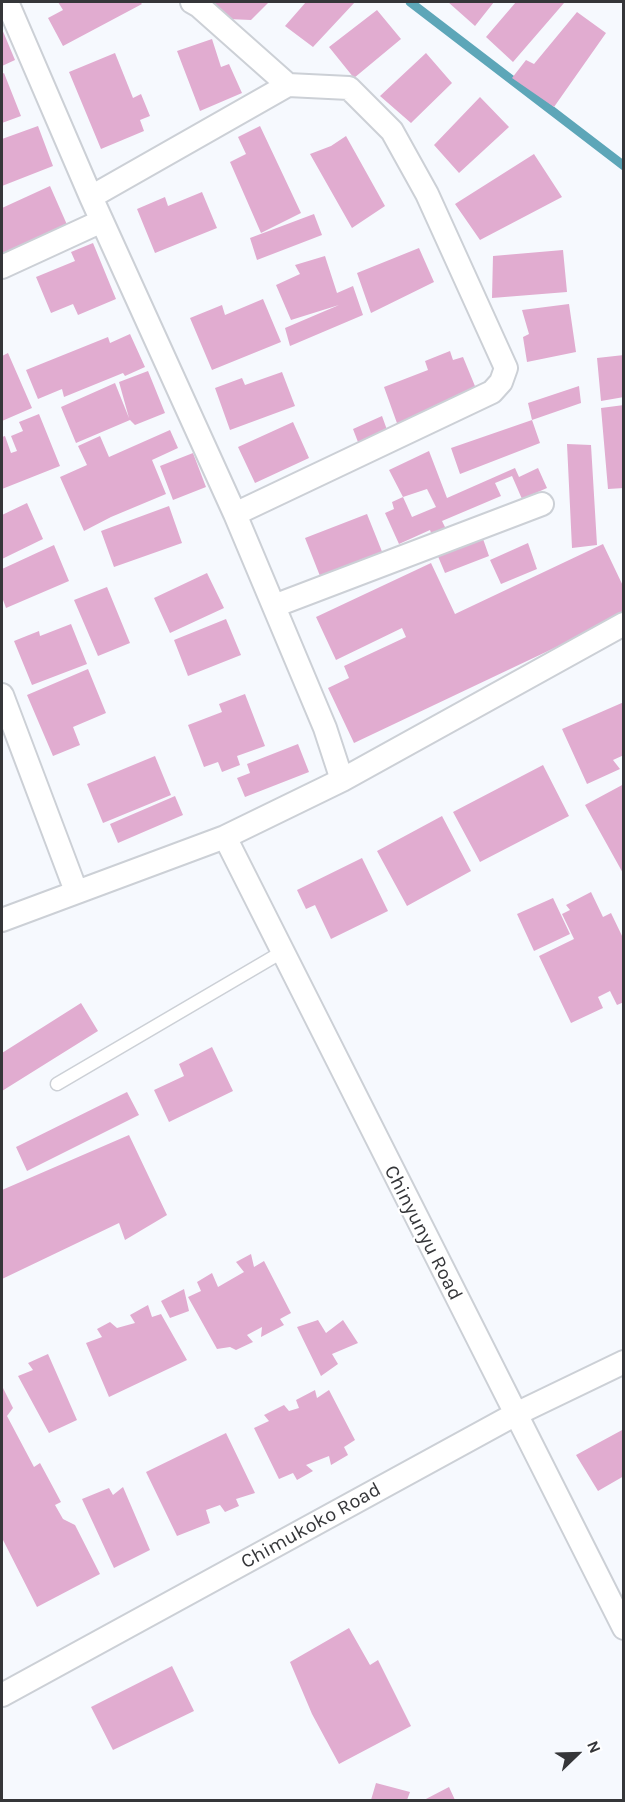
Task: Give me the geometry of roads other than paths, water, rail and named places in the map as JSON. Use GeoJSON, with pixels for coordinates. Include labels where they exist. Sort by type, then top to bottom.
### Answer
{"type":"FeatureCollection","features":[{"type":"Feature","properties":{"kind":"street"},"geometry":{"type":"LineString","coordinates":[[7,2],[72,156],[235,514],[325,728],[342,780]]}},
{"type":"Feature","properties":{"kind":"street"},"geometry":{"type":"LineString","coordinates":[[192,2],[200,6],[288,85]]}},
{"type":"Feature","properties":{"kind":"street"},"geometry":{"type":"LineString","coordinates":[[91,197],[288,85],[349,88],[392,131],[432,203],[506,368],[501,382],[492,392],[235,514]]}},
{"type":"Feature","properties":{"kind":"street"},"geometry":{"type":"LineString","coordinates":[[2,267],[102,221]]}},
{"type":"Feature","properties":{"kind":"street"},"geometry":{"type":"LineString","coordinates":[[274,606],[542,504]]}},
{"type":"Feature","properties":{"kind":"street"},"geometry":{"type":"LineString","coordinates":[[2,920],[225,837],[342,780],[624,624]]}},
{"type":"Feature","properties":{"kind":"street"},"geometry":{"type":"LineString","coordinates":[[2,695],[76,891]]}},
{"type":"Feature","properties":{"kind":"street","name":"Chinyunyu Road"},"geometry":{"type":"LineString","coordinates":[[225,837],[514,1415],[624,1628]]}},
{"type":"Feature","properties":{"kind":"street","name":"Chimukoko Road"},"geometry":{"type":"LineString","coordinates":[[2,1695],[514,1415],[624,1362]]}},
{"type":"Feature","properties":{"kind":"lane"},"geometry":{"type":"LineString","coordinates":[[57,1084],[282,952]]}},
{"type":"Feature","properties":{"kind":"waterway"},"geometry":{"type":"LineString","coordinates":[[410,2],[624,166]]}}]}
